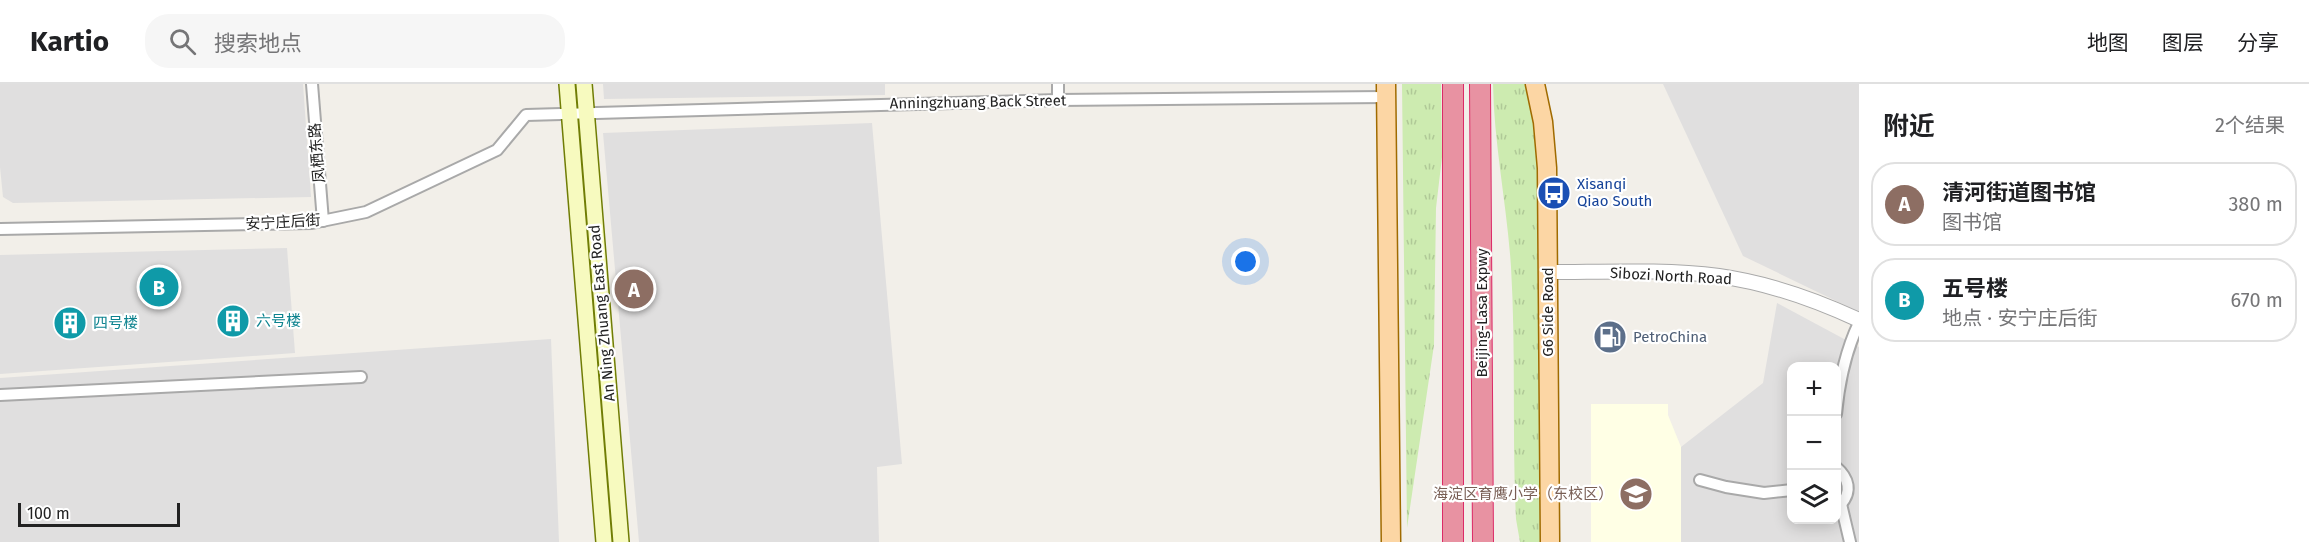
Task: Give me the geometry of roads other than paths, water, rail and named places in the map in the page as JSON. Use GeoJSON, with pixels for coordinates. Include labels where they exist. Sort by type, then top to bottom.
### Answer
{"type":"FeatureCollection","features":[{"type":"Feature","properties":{"kind":"highway","name":"Beijing-Lasa Expwy"},"geometry":{"type":"LineString","coordinates":[[1453,84],[1453,542]]}},
{"type":"Feature","properties":{"kind":"highway","name":"Beijing-Lasa Expwy"},"geometry":{"type":"LineString","coordinates":[[1480,84],[1483,542]]}},
{"type":"Feature","properties":{"kind":"main road","name":"An Ning Zhuang East Road"},"geometry":{"type":"LineString","coordinates":[[567,84],[604,542]]}},
{"type":"Feature","properties":{"kind":"main road","name":"An Ning Zhuang East Road"},"geometry":{"type":"LineString","coordinates":[[584,84],[621,542]]}},
{"type":"Feature","properties":{"kind":"main road","name":"G6 Side Road"},"geometry":{"type":"LineString","coordinates":[[1534,84],[1543,122],[1547,168],[1550,542]]}},
{"type":"Feature","properties":{"kind":"main road"},"geometry":{"type":"LineString","coordinates":[[1386,91],[1392,542]]}},
{"type":"Feature","properties":{"kind":"street","name":"凤栖东路"},"geometry":{"type":"LineString","coordinates":[[312,84],[323,221]]}},
{"type":"Feature","properties":{"kind":"street"},"geometry":{"type":"LineString","coordinates":[[1058,84],[1058,100]]}},
{"type":"Feature","properties":{"kind":"street","name":"Anningzhuang Back Street"},"geometry":{"type":"LineString","coordinates":[[569,112],[1386,91]]}},
{"type":"Feature","properties":{"kind":"street","name":"安宁庄后街"},"geometry":{"type":"LineString","coordinates":[[0,229],[323,221],[366,212],[497,150],[526,115],[569,112]]}},
{"type":"Feature","properties":{"kind":"street","name":"Sibozi North Road"},"geometry":{"type":"LineString","coordinates":[[1548,272],[1718,276],[1788,291],[1859,321]]}},
{"type":"Feature","properties":{"kind":"street"},"geometry":{"type":"LineString","coordinates":[[1841,381],[1850,342],[1859,321]]}},
{"type":"Feature","properties":{"kind":"street"},"geometry":{"type":"LineString","coordinates":[[0,395],[362,377]]}},
{"type":"Feature","properties":{"kind":"street"},"geometry":{"type":"LineString","coordinates":[[1839,470],[1854,485],[1841,502]]}},
{"type":"Feature","properties":{"kind":"street"},"geometry":{"type":"LineString","coordinates":[[1700,480],[1726,488],[1764,493],[1787,490]]}},
{"type":"Feature","properties":{"kind":"street"},"geometry":{"type":"LineString","coordinates":[[1841,514],[1850,542]]}},
{"type":"Feature","properties":{"kind":"place","name":"Xisanqi Qiao South"},"geometry":{"type":"Point","coordinates":[1554,193]}},
{"type":"Feature","properties":{"kind":"place","name":"五号楼"},"geometry":{"type":"Point","coordinates":[159,287]}},
{"type":"Feature","properties":{"kind":"place","name":"清河街道图书馆"},"geometry":{"type":"Point","coordinates":[634,289]}},
{"type":"Feature","properties":{"kind":"place","name":"六号楼"},"geometry":{"type":"Point","coordinates":[233,321]}},
{"type":"Feature","properties":{"kind":"place","name":"四号楼"},"geometry":{"type":"Point","coordinates":[70,323]}},
{"type":"Feature","properties":{"kind":"place","name":"PetroChina"},"geometry":{"type":"Point","coordinates":[1610,337]}},
{"type":"Feature","properties":{"kind":"place","name":"海淀区育鹰小学（东校区）"},"geometry":{"type":"Point","coordinates":[1636,494]}}]}
